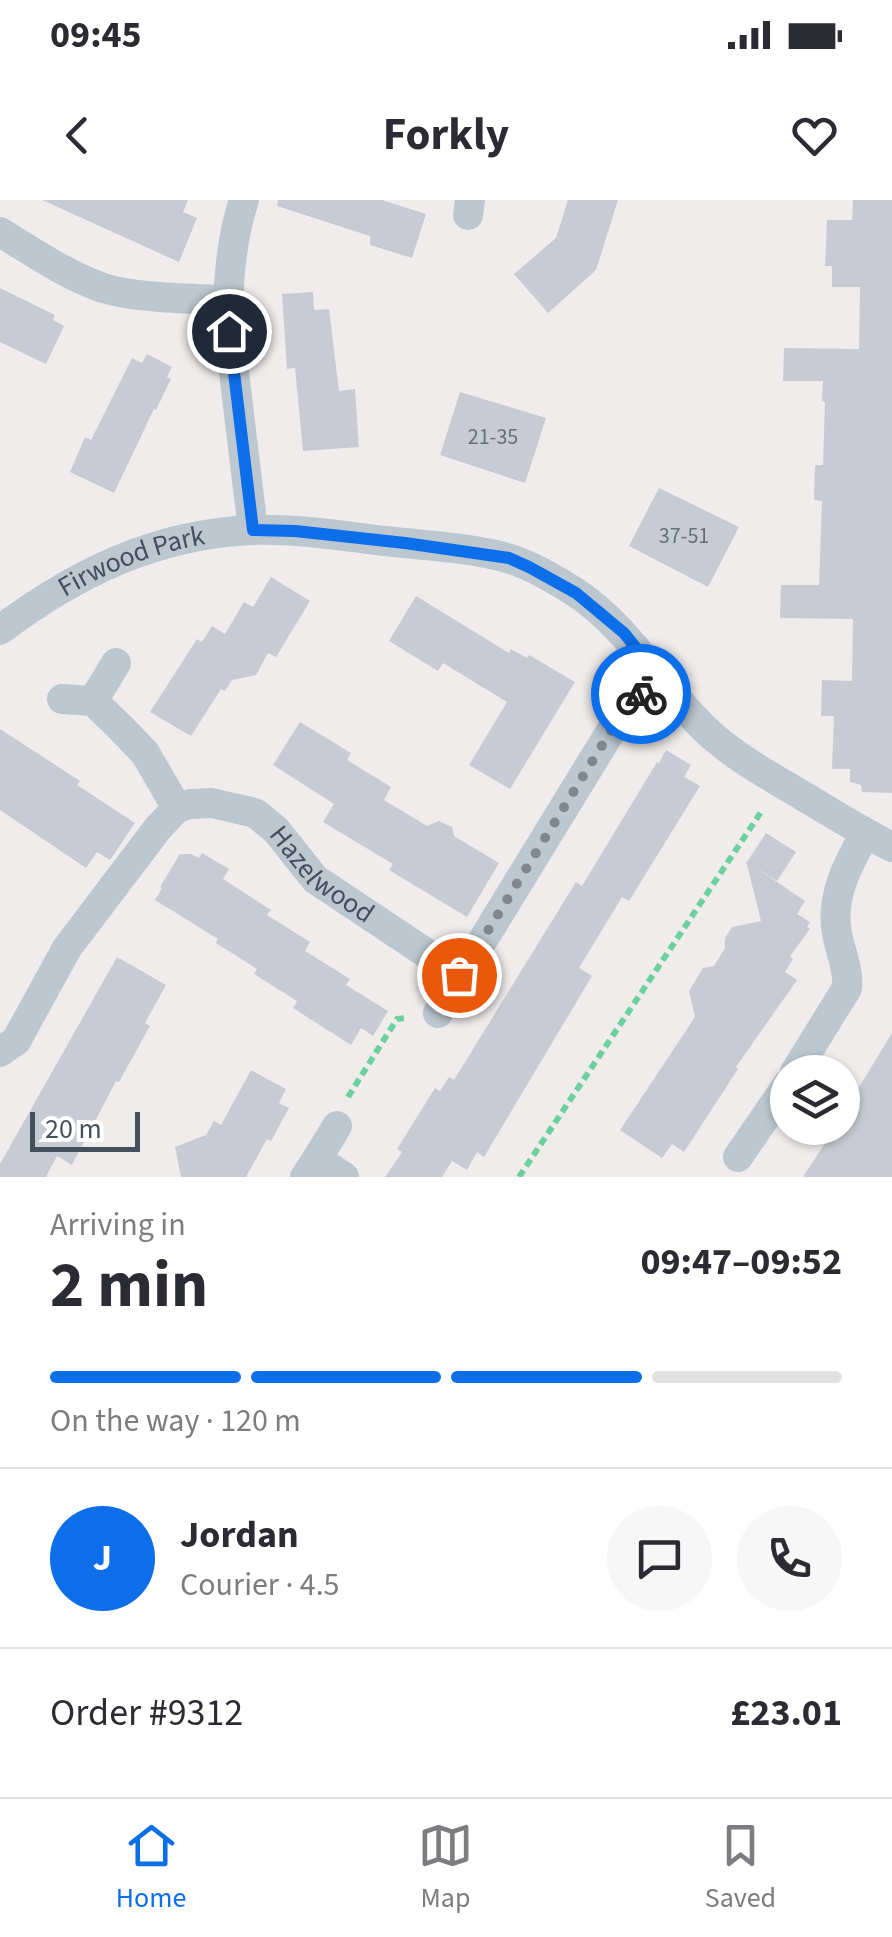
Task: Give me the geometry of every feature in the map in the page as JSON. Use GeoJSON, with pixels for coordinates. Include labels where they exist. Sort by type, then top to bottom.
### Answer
{"type":"FeatureCollection","features":[{"type":"Feature","properties":{"kind":"street"},"geometry":{"type":"LineString","coordinates":[[244,200],[229,262],[227,300],[253,530]]}},
{"type":"Feature","properties":{"kind":"street"},"geometry":{"type":"LineString","coordinates":[[0,232],[103,288],[129,294],[227,300]]}},
{"type":"Feature","properties":{"kind":"street","name":"Firwood Park"},"geometry":{"type":"LineString","coordinates":[[0,630],[36,603],[102,566],[167,544],[214,534],[295,531],[509,558],[576,593],[624,633],[694,719],[734,754],[879,840]]}},
{"type":"Feature","properties":{"kind":"street"},"geometry":{"type":"LineString","coordinates":[[0,1052],[16,1041],[67,948],[177,808],[144,753],[78,700],[116,664]]}},
{"type":"Feature","properties":{"kind":"street"},"geometry":{"type":"LineString","coordinates":[[438,1013],[622,713],[633,699],[661,679]]}},
{"type":"Feature","properties":{"kind":"street","name":"Hazelwood"},"geometry":{"type":"LineString","coordinates":[[177,808],[212,803],[255,814],[276,830],[315,879],[459,975]]}},
{"type":"Feature","properties":{"kind":"street"},"geometry":{"type":"LineString","coordinates":[[806,1055],[847,988],[848,976],[836,930],[836,893],[879,840]]}},
{"type":"Feature","properties":{"kind":"street"},"geometry":{"type":"LineString","coordinates":[[738,1157],[770,1118]]}},
{"type":"Feature","properties":{"kind":"street"},"geometry":{"type":"LineString","coordinates":[[337,1126],[311,1168],[344,1177]]}},
{"type":"Feature","properties":{"kind":"path"},"geometry":{"type":"LineString","coordinates":[[519,1177],[780,782]]}},
{"type":"Feature","properties":{"kind":"path"},"geometry":{"type":"LineString","coordinates":[[337,1126],[345,1102],[397,1019],[438,1013]]}},
{"type":"Feature","properties":{"kind":"building"},"geometry":{"type":"Polygon","coordinates":[[[42,200],[188,200],[183,212],[197,218],[179,262],[42,200]]]}},
{"type":"Feature","properties":{"kind":"building"},"geometry":{"type":"Polygon","coordinates":[[[278,200],[382,200],[426,214],[412,258],[370,245],[370,236],[277,206],[278,200]]]}},
{"type":"Feature","properties":{"kind":"building"},"geometry":{"type":"Polygon","coordinates":[[[568,200],[618,200],[596,270],[548,313],[514,274],[556,238],[568,200]]]}},
{"type":"Feature","properties":{"kind":"building"},"geometry":{"type":"Polygon","coordinates":[[[853,200],[892,200],[892,793],[862,792],[861,785],[850,782],[850,769],[832,769],[834,716],[821,716],[822,680],[852,681],[853,619],[780,618],[781,585],[819,585],[822,501],[814,500],[815,465],[823,465],[825,402],[823,381],[783,381],[784,348],[859,349],[860,287],[832,287],[832,266],[825,266],[827,220],[852,220],[853,200]]]}},
{"type":"Feature","properties":{"kind":"building"},"geometry":{"type":"Polygon","coordinates":[[[0,288],[55,315],[53,320],[64,326],[46,364],[0,342],[0,288]]]}},
{"type":"Feature","properties":{"kind":"building"},"geometry":{"type":"Polygon","coordinates":[[[313,292],[314,310],[329,309],[339,391],[355,389],[359,447],[303,451],[295,368],[287,369],[282,294],[313,292]]]}},
{"type":"Feature","properties":{"kind":"building"},"geometry":{"type":"Polygon","coordinates":[[[147,354],[172,367],[167,377],[171,379],[114,493],[70,472],[85,437],[91,440],[132,358],[142,363],[147,354]]]}},
{"type":"Feature","properties":{"kind":"building"},"geometry":{"type":"Polygon","coordinates":[[[460,392],[546,418],[525,483],[440,455],[460,392]]]}},
{"type":"Feature","properties":{"kind":"building"},"geometry":{"type":"Polygon","coordinates":[[[659,488],[739,527],[708,587],[629,546],[659,488]]]}},
{"type":"Feature","properties":{"kind":"building"},"geometry":{"type":"Polygon","coordinates":[[[271,577],[310,601],[276,657],[268,653],[256,675],[232,680],[225,691],[221,689],[191,736],[150,712],[197,639],[202,642],[212,626],[225,634],[244,602],[253,607],[271,577]]]}},
{"type":"Feature","properties":{"kind":"building"},"geometry":{"type":"Polygon","coordinates":[[[416,596],[509,653],[511,649],[527,658],[529,655],[575,682],[510,789],[469,765],[507,702],[443,663],[438,671],[389,641],[416,596]]]}},
{"type":"Feature","properties":{"kind":"building"},"geometry":{"type":"Polygon","coordinates":[[[300,722],[351,753],[347,760],[391,787],[384,800],[427,826],[439,821],[452,827],[454,836],[499,863],[467,917],[389,870],[393,864],[323,822],[334,804],[273,765],[300,722]]]}},
{"type":"Feature","properties":{"kind":"building"},"geometry":{"type":"Polygon","coordinates":[[[0,729],[80,781],[77,785],[135,823],[110,860],[97,852],[86,868],[0,810],[0,729]]]}},
{"type":"Feature","properties":{"kind":"building"},"geometry":{"type":"Polygon","coordinates":[[[666,750],[691,765],[684,777],[700,786],[629,901],[622,897],[579,968],[592,976],[484,1157],[477,1152],[467,1170],[452,1161],[442,1177],[385,1177],[402,1152],[397,1149],[435,1088],[440,1091],[449,1077],[454,1080],[576,882],[582,886],[666,750]]]}},
{"type":"Feature","properties":{"kind":"building"},"geometry":{"type":"Polygon","coordinates":[[[766,833],[796,852],[777,881],[747,862],[766,833]]]}},
{"type":"Feature","properties":{"kind":"building"},"geometry":{"type":"Polygon","coordinates":[[[202,853],[229,869],[223,879],[271,910],[267,915],[310,942],[305,951],[350,979],[346,985],[388,1011],[373,1036],[361,1028],[351,1045],[293,1008],[297,1001],[254,974],[257,969],[216,943],[218,939],[155,900],[180,854],[199,858],[202,853]]]}},
{"type":"Feature","properties":{"kind":"building"},"geometry":{"type":"Polygon","coordinates":[[[746,861],[805,901],[797,914],[810,922],[810,929],[790,956],[793,959],[785,972],[797,980],[736,1067],[684,1152],[672,1144],[662,1158],[620,1130],[695,1017],[689,991],[703,968],[714,966],[732,927],[761,921],[746,861]]]}},
{"type":"Feature","properties":{"kind":"building"},"geometry":{"type":"Polygon","coordinates":[[[117,957],[166,985],[145,1023],[150,1026],[72,1165],[57,1156],[46,1177],[0,1177],[0,1164],[117,957]]]}},
{"type":"Feature","properties":{"kind":"building"},"geometry":{"type":"Polygon","coordinates":[[[892,1033],[892,1177],[803,1177],[824,1145],[860,1145],[860,1085],[892,1033]]]}},
{"type":"Feature","properties":{"kind":"building"},"geometry":{"type":"Polygon","coordinates":[[[251,1070],[286,1089],[279,1103],[289,1108],[271,1141],[267,1139],[246,1177],[181,1177],[175,1147],[206,1135],[214,1121],[221,1125],[251,1070]]]}},
{"type":"Feature","properties":{"kind":"way so far"},"geometry":{"type":"LineString","coordinates":[[459,975],[622,713],[641,694]]}},
{"type":"Feature","properties":{"kind":"route"},"geometry":{"type":"LineString","coordinates":[[229,331],[253,530],[295,531],[509,558],[576,593],[624,633],[661,679],[641,694]]}}]}
